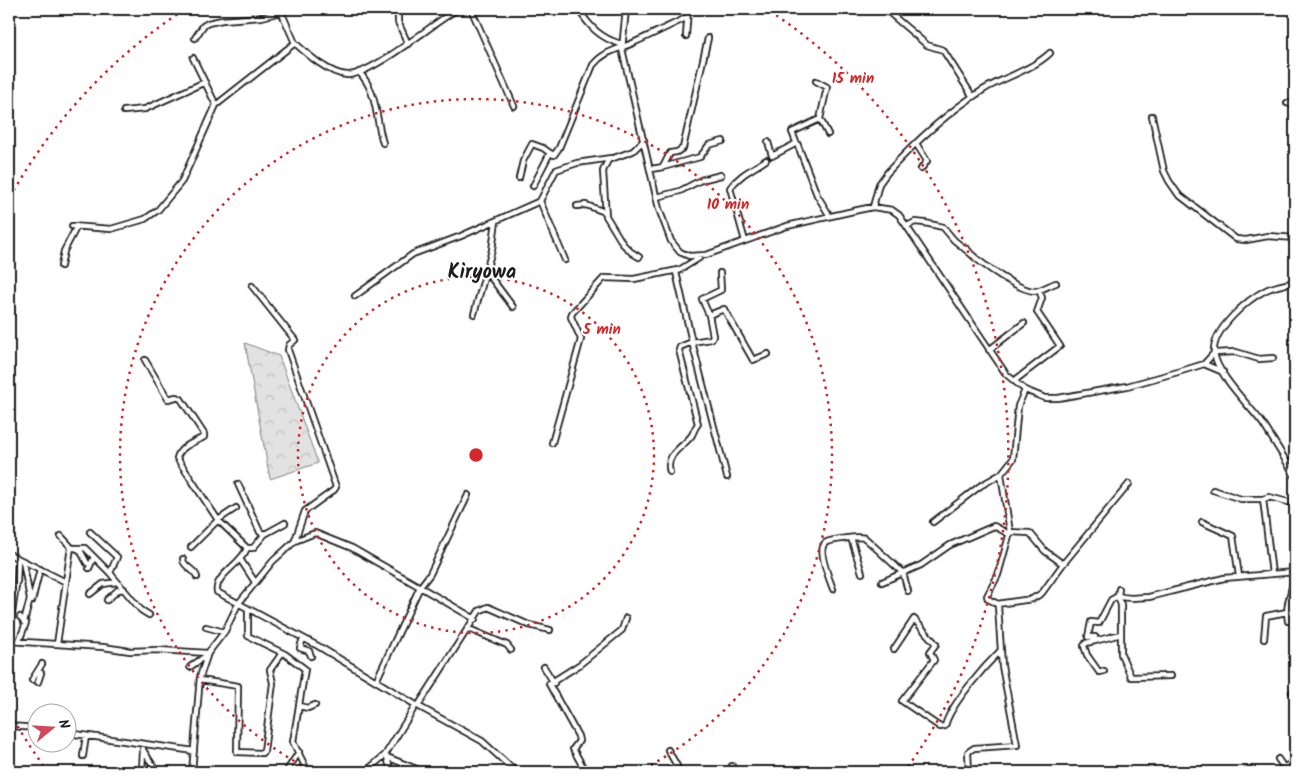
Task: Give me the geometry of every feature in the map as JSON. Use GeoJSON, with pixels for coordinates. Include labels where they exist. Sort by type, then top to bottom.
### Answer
{"type":"FeatureCollection","features":[{"type":"Feature","properties":{"kind":"street"},"geometry":{"type":"LineString","coordinates":[[398,9],[398,22],[408,44]]}},
{"type":"Feature","properties":{"kind":"street"},"geometry":{"type":"LineString","coordinates":[[195,38],[203,26],[208,23],[262,17],[280,11],[295,43],[323,65],[346,75],[359,72],[408,44],[458,9]]}},
{"type":"Feature","properties":{"kind":"street"},"geometry":{"type":"LineString","coordinates":[[471,9],[514,106]]}},
{"type":"Feature","properties":{"kind":"street"},"geometry":{"type":"LineString","coordinates":[[578,9],[593,29],[602,37],[621,45]]}},
{"type":"Feature","properties":{"kind":"street"},"geometry":{"type":"LineString","coordinates":[[626,9],[621,45],[665,230],[676,248],[689,256],[702,256]]}},
{"type":"Feature","properties":{"kind":"street"},"geometry":{"type":"LineString","coordinates":[[686,36],[688,9]]}},
{"type":"Feature","properties":{"kind":"street"},"geometry":{"type":"LineString","coordinates":[[886,9],[927,45],[943,50],[973,97]]}},
{"type":"Feature","properties":{"kind":"street"},"geometry":{"type":"LineString","coordinates":[[519,178],[523,161],[532,144],[554,155],[559,148],[593,65],[601,56],[621,45],[686,18]]}},
{"type":"Feature","properties":{"kind":"street"},"geometry":{"type":"LineString","coordinates":[[663,167],[670,153],[677,152],[683,148],[708,38]]}},
{"type":"Feature","properties":{"kind":"street"},"geometry":{"type":"LineString","coordinates":[[61,266],[74,226],[111,230],[145,219],[158,210],[182,181],[216,105],[295,43]]}},
{"type":"Feature","properties":{"kind":"street"},"geometry":{"type":"LineString","coordinates":[[873,207],[879,184],[887,172],[949,114],[973,97],[1039,62],[1050,53]]}},
{"type":"Feature","properties":{"kind":"street"},"geometry":{"type":"LineString","coordinates":[[194,58],[216,105]]}},
{"type":"Feature","properties":{"kind":"street"},"geometry":{"type":"LineString","coordinates":[[359,72],[368,81],[373,92],[377,126],[383,143]]}},
{"type":"Feature","properties":{"kind":"street"},"geometry":{"type":"LineString","coordinates":[[796,142],[792,132],[820,119],[827,87],[816,81]]}},
{"type":"Feature","properties":{"kind":"street"},"geometry":{"type":"LineString","coordinates":[[124,111],[145,109],[205,82]]}},
{"type":"Feature","properties":{"kind":"street"},"geometry":{"type":"LineString","coordinates":[[1288,103],[1295,105]]}},
{"type":"Feature","properties":{"kind":"street"},"geometry":{"type":"LineString","coordinates":[[1152,116],[1164,171],[1178,194],[1236,239],[1246,240],[1268,236],[1295,238]]}},
{"type":"Feature","properties":{"kind":"street"},"geometry":{"type":"LineString","coordinates":[[355,296],[413,254],[496,221],[540,201],[556,170],[577,163],[611,158],[633,151],[644,140]]}},
{"type":"Feature","properties":{"kind":"street"},"geometry":{"type":"LineString","coordinates":[[651,169],[700,157],[709,145],[723,141]]}},
{"type":"Feature","properties":{"kind":"street"},"geometry":{"type":"LineString","coordinates":[[768,142],[772,156],[796,143],[817,195],[828,213]]}},
{"type":"Feature","properties":{"kind":"street"},"geometry":{"type":"LineString","coordinates":[[917,145],[926,161],[921,169]]}},
{"type":"Feature","properties":{"kind":"street"},"geometry":{"type":"LineString","coordinates":[[533,186],[550,153]]}},
{"type":"Feature","properties":{"kind":"street"},"geometry":{"type":"LineString","coordinates":[[611,158],[603,169],[605,212],[610,225],[623,244],[630,252],[639,257]]}},
{"type":"Feature","properties":{"kind":"street"},"geometry":{"type":"LineString","coordinates":[[745,241],[730,188],[744,174],[766,160]]}},
{"type":"Feature","properties":{"kind":"street"},"geometry":{"type":"LineString","coordinates":[[657,198],[701,180],[721,175]]}},
{"type":"Feature","properties":{"kind":"street"},"geometry":{"type":"LineString","coordinates":[[540,201],[564,260]]}},
{"type":"Feature","properties":{"kind":"street"},"geometry":{"type":"LineString","coordinates":[[577,206],[586,205],[605,212]]}},
{"type":"Feature","properties":{"kind":"street"},"geometry":{"type":"LineString","coordinates":[[552,442],[581,340],[571,317],[572,313],[595,286],[607,277],[634,278],[678,270],[702,256],[804,221],[873,207],[892,210],[900,215],[989,350],[1014,381],[1024,390],[1046,398],[1058,398],[1127,386],[1204,364],[1214,353],[1217,339],[1233,315],[1266,290],[1295,282]]}},
{"type":"Feature","properties":{"kind":"street"},"geometry":{"type":"LineString","coordinates":[[474,314],[486,271],[496,221]]}},
{"type":"Feature","properties":{"kind":"street"},"geometry":{"type":"LineString","coordinates":[[909,225],[920,223],[943,227],[954,240],[969,251],[984,266],[1025,289],[1039,290],[1056,283]]}},
{"type":"Feature","properties":{"kind":"street"},"geometry":{"type":"LineString","coordinates":[[678,270],[676,274],[682,290],[692,342],[727,477]]}},
{"type":"Feature","properties":{"kind":"street"},"geometry":{"type":"LineString","coordinates":[[486,271],[514,307]]}},
{"type":"Feature","properties":{"kind":"street"},"geometry":{"type":"LineString","coordinates":[[670,472],[668,465],[673,454],[692,435],[698,424],[679,350],[680,347],[692,342],[704,341],[712,337],[709,315],[702,299],[721,290],[720,273]]}},
{"type":"Feature","properties":{"kind":"street"},"geometry":{"type":"LineString","coordinates":[[252,286],[295,340],[289,345],[288,350],[336,486],[334,490],[305,511],[295,542]]}},
{"type":"Feature","properties":{"kind":"street"},"geometry":{"type":"LineString","coordinates":[[1014,381],[1060,346],[1037,312],[1042,298],[1039,290]]}},
{"type":"Feature","properties":{"kind":"street"},"geometry":{"type":"LineString","coordinates":[[709,315],[724,309],[753,360],[768,354]]}},
{"type":"Feature","properties":{"kind":"street"},"geometry":{"type":"LineString","coordinates":[[989,350],[1024,323]]}},
{"type":"Feature","properties":{"kind":"street"},"geometry":{"type":"LineString","coordinates":[[1214,353],[1236,352],[1259,359],[1273,358]]}},
{"type":"Feature","properties":{"kind":"street"},"geometry":{"type":"LineString","coordinates":[[1214,353],[1223,372],[1263,424],[1295,476]]}},
{"type":"Feature","properties":{"kind":"street"},"geometry":{"type":"LineString","coordinates":[[145,360],[168,399],[176,397],[180,399],[204,434],[204,437],[194,440],[178,454],[177,458],[218,520],[247,548],[253,548],[265,534],[285,523]]}},
{"type":"Feature","properties":{"kind":"street"},"geometry":{"type":"LineString","coordinates":[[1204,364],[1223,372]]}},
{"type":"Feature","properties":{"kind":"street"},"geometry":{"type":"LineString","coordinates":[[933,522],[980,486],[1001,474],[1013,459],[1018,406],[1024,390]]}},
{"type":"Feature","properties":{"kind":"street"},"geometry":{"type":"LineString","coordinates":[[1001,474],[1009,533],[998,575],[987,596],[988,599],[997,604],[1032,599],[1037,596],[1051,582],[1063,564],[1129,484]]}},
{"type":"Feature","properties":{"kind":"street"},"geometry":{"type":"LineString","coordinates":[[238,484],[260,532],[265,534]]}},
{"type":"Feature","properties":{"kind":"street"},"geometry":{"type":"LineString","coordinates":[[1213,490],[1241,499],[1269,498],[1288,502]]}},
{"type":"Feature","properties":{"kind":"street"},"geometry":{"type":"LineString","coordinates":[[376,681],[420,587],[430,574],[468,495]]}},
{"type":"Feature","properties":{"kind":"street"},"geometry":{"type":"LineString","coordinates":[[1263,499],[1272,574]]}},
{"type":"Feature","properties":{"kind":"street"},"geometry":{"type":"LineString","coordinates":[[191,547],[218,520],[236,508]]}},
{"type":"Feature","properties":{"kind":"street"},"geometry":{"type":"LineString","coordinates":[[1202,522],[1233,536],[1239,576]]}},
{"type":"Feature","properties":{"kind":"street"},"geometry":{"type":"LineString","coordinates":[[882,582],[921,565],[950,545],[994,526],[1009,533],[1030,533],[1045,551],[1063,564]]}},
{"type":"Feature","properties":{"kind":"street"},"geometry":{"type":"LineString","coordinates":[[90,532],[117,557],[110,573]]}},
{"type":"Feature","properties":{"kind":"street"},"geometry":{"type":"LineString","coordinates":[[190,667],[207,654],[224,632],[238,604],[273,561],[295,542],[308,534],[320,534],[352,548],[475,619]]}},
{"type":"Feature","properties":{"kind":"street"},"geometry":{"type":"LineString","coordinates":[[60,536],[72,547],[80,550],[88,565],[94,556]]}},
{"type":"Feature","properties":{"kind":"street"},"geometry":{"type":"LineString","coordinates":[[851,538],[862,573]]}},
{"type":"Feature","properties":{"kind":"street"},"geometry":{"type":"LineString","coordinates":[[833,589],[823,558],[822,548],[828,542],[851,538],[865,538],[903,573],[908,591]]}},
{"type":"Feature","properties":{"kind":"street"},"geometry":{"type":"LineString","coordinates":[[72,547],[86,548],[141,610],[149,615]]}},
{"type":"Feature","properties":{"kind":"street"},"geometry":{"type":"LineString","coordinates":[[57,644],[72,547]]}},
{"type":"Feature","properties":{"kind":"street"},"geometry":{"type":"LineString","coordinates":[[247,548],[240,559],[222,578],[216,589],[217,592],[303,638],[417,706],[482,741],[516,772]]}},
{"type":"Feature","properties":{"kind":"street"},"geometry":{"type":"LineString","coordinates":[[9,554],[66,582]]}},
{"type":"Feature","properties":{"kind":"street"},"geometry":{"type":"LineString","coordinates":[[183,559],[183,563],[197,577]]}},
{"type":"Feature","properties":{"kind":"street"},"geometry":{"type":"LineString","coordinates":[[240,559],[255,582]]}},
{"type":"Feature","properties":{"kind":"street"},"geometry":{"type":"LineString","coordinates":[[9,618],[12,613],[21,560]]}},
{"type":"Feature","properties":{"kind":"street"},"geometry":{"type":"LineString","coordinates":[[19,641],[26,627],[25,622],[30,602],[21,560]]}},
{"type":"Feature","properties":{"kind":"street"},"geometry":{"type":"LineString","coordinates":[[25,622],[40,569]]}},
{"type":"Feature","properties":{"kind":"street"},"geometry":{"type":"LineString","coordinates":[[1118,596],[1128,600],[1140,597],[1149,598],[1224,578],[1295,574],[1286,612],[1288,621]]}},
{"type":"Feature","properties":{"kind":"street"},"geometry":{"type":"LineString","coordinates":[[90,594],[103,584],[117,582]]}},
{"type":"Feature","properties":{"kind":"street"},"geometry":{"type":"LineString","coordinates":[[107,600],[118,590],[124,589]]}},
{"type":"Feature","properties":{"kind":"street"},"geometry":{"type":"LineString","coordinates":[[1119,589],[1118,596],[1121,605],[1121,654],[1132,676],[1156,678],[1171,676]]}},
{"type":"Feature","properties":{"kind":"street"},"geometry":{"type":"LineString","coordinates":[[1095,641],[1095,637],[1088,637],[1090,622],[1099,624],[1111,600],[1118,596]]}},
{"type":"Feature","properties":{"kind":"street"},"geometry":{"type":"LineString","coordinates":[[969,772],[968,752],[974,748],[1017,745],[1001,650],[997,604]]}},
{"type":"Feature","properties":{"kind":"street"},"geometry":{"type":"LineString","coordinates":[[365,772],[386,756],[479,611],[488,608],[529,625],[550,630]]}},
{"type":"Feature","properties":{"kind":"street"},"geometry":{"type":"LineString","coordinates":[[248,609],[248,636],[282,652],[305,669],[294,738],[308,772]]}},
{"type":"Feature","properties":{"kind":"street"},"geometry":{"type":"LineString","coordinates":[[1264,640],[1266,616],[1286,612]]}},
{"type":"Feature","properties":{"kind":"street"},"geometry":{"type":"LineString","coordinates":[[20,617],[25,622]]}},
{"type":"Feature","properties":{"kind":"street"},"geometry":{"type":"LineString","coordinates":[[586,772],[573,749],[579,741],[578,736],[550,684],[554,683],[622,630],[626,618]]}},
{"type":"Feature","properties":{"kind":"street"},"geometry":{"type":"LineString","coordinates":[[894,649],[914,619],[936,644],[930,652],[934,660],[902,701],[940,727],[945,726],[947,717],[954,706],[985,666],[1001,650]]}},
{"type":"Feature","properties":{"kind":"street"},"geometry":{"type":"LineString","coordinates":[[206,626],[224,632]]}},
{"type":"Feature","properties":{"kind":"street"},"geometry":{"type":"LineString","coordinates":[[469,629],[507,645],[511,650]]}},
{"type":"Feature","properties":{"kind":"street"},"geometry":{"type":"LineString","coordinates":[[1104,671],[1099,672],[1095,668],[1084,646],[1086,643],[1121,634]]}},
{"type":"Feature","properties":{"kind":"street"},"geometry":{"type":"LineString","coordinates":[[303,638],[300,648],[309,652],[311,656]]}},
{"type":"Feature","properties":{"kind":"street"},"geometry":{"type":"LineString","coordinates":[[9,641],[130,651],[153,650],[207,654]]}},
{"type":"Feature","properties":{"kind":"street"},"geometry":{"type":"LineString","coordinates":[[200,680],[238,686],[236,752],[262,753],[264,751],[273,682],[270,670],[282,652]]}},
{"type":"Feature","properties":{"kind":"street"},"geometry":{"type":"LineString","coordinates":[[192,772],[200,680],[207,654]]}},
{"type":"Feature","properties":{"kind":"street"},"geometry":{"type":"LineString","coordinates":[[32,680],[42,664]]}},
{"type":"Feature","properties":{"kind":"street"},"geometry":{"type":"LineString","coordinates":[[544,667],[554,683]]}},
{"type":"Feature","properties":{"kind":"street"},"geometry":{"type":"LineString","coordinates":[[38,682],[41,674]]}},
{"type":"Feature","properties":{"kind":"street"},"geometry":{"type":"LineString","coordinates":[[299,706],[308,708],[315,705]]}},
{"type":"Feature","properties":{"kind":"street"},"geometry":{"type":"LineString","coordinates":[[9,726],[28,727]]}},
{"type":"Feature","properties":{"kind":"street"},"geometry":{"type":"LineString","coordinates":[[78,735],[143,748],[194,751]]}},
{"type":"Feature","properties":{"kind":"street"},"geometry":{"type":"LineString","coordinates":[[82,756],[86,736]]}},
{"type":"Feature","properties":{"kind":"street"},"geometry":{"type":"LineString","coordinates":[[142,772],[143,748]]}},
{"type":"Feature","properties":{"kind":"street"},"geometry":{"type":"LineString","coordinates":[[143,748],[157,772]]}},
{"type":"Feature","properties":{"kind":"street"},"geometry":{"type":"LineString","coordinates":[[668,750],[677,766],[671,772]]}},
{"type":"Feature","properties":{"kind":"street"},"geometry":{"type":"LineString","coordinates":[[286,772],[299,752]]}},
{"type":"Feature","properties":{"kind":"street"},"geometry":{"type":"LineString","coordinates":[[386,756],[422,772]]}},
{"type":"Feature","properties":{"kind":"street"},"geometry":{"type":"LineString","coordinates":[[386,756],[391,772]]}},
{"type":"Feature","properties":{"kind":"street"},"geometry":{"type":"LineString","coordinates":[[1278,759],[1286,770],[1295,761]]}},
{"type":"Feature","properties":{"kind":"street"},"geometry":{"type":"LineString","coordinates":[[732,766],[732,772]]}},
{"type":"Feature","properties":{"kind":"green space"},"geometry":{"type":"Polygon","coordinates":[[[245,343],[279,356],[318,463],[270,479],[245,343]]]}},
{"type":"Feature","properties":{"kind":"district","name":"Kiryowa"},"geometry":{"type":"Point","coordinates":[482,271]}}]}
